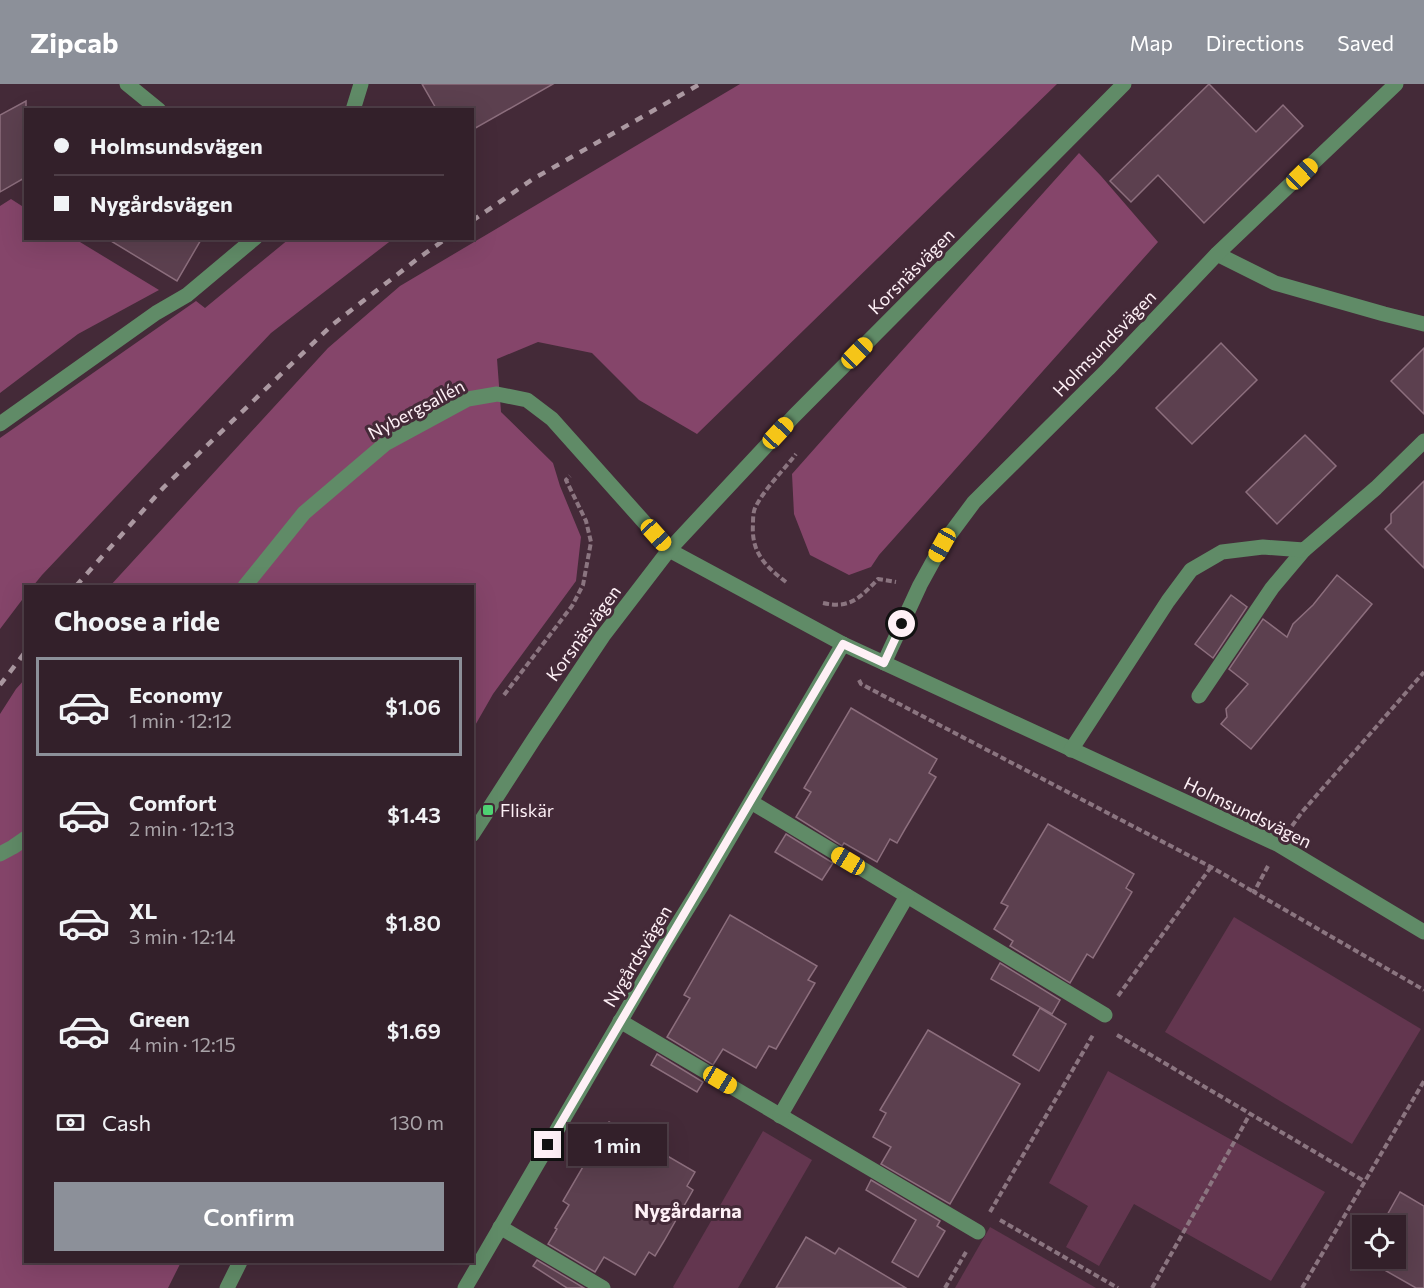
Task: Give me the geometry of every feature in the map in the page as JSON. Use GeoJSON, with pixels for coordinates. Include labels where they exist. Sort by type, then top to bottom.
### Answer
{"type":"FeatureCollection","features":[{"type":"Feature","properties":{"kind":"street"},"geometry":{"type":"LineString","coordinates":[[126,84],[156,108]]}},
{"type":"Feature","properties":{"kind":"street"},"geometry":{"type":"LineString","coordinates":[[354,108],[361,84]]}},
{"type":"Feature","properties":{"kind":"street","name":"Korsnäsvägen"},"geometry":{"type":"LineString","coordinates":[[474,832],[603,636],[669,550],[794,416],[1124,84]]}},
{"type":"Feature","properties":{"kind":"street","name":"Holmsundsvägen"},"geometry":{"type":"LineString","coordinates":[[884,663],[920,585],[942,545],[974,502],[1108,369],[1217,254],[1396,84]]}},
{"type":"Feature","properties":{"kind":"street"},"geometry":{"type":"LineString","coordinates":[[0,424],[156,314],[187,295],[253,240]]}},
{"type":"Feature","properties":{"kind":"street"},"geometry":{"type":"LineString","coordinates":[[1217,254],[1275,283],[1424,324]]}},
{"type":"Feature","properties":{"kind":"street","name":"Nybergsallén"},"geometry":{"type":"LineString","coordinates":[[246,585],[304,513],[385,444],[468,399],[497,394],[527,400],[552,419],[669,550]]}},
{"type":"Feature","properties":{"kind":"street"},"geometry":{"type":"LineString","coordinates":[[1199,696],[1272,588],[1304,550],[1376,488],[1424,441]]}},
{"type":"Feature","properties":{"kind":"street"},"geometry":{"type":"LineString","coordinates":[[1071,750],[1168,601],[1191,570],[1222,552],[1263,547],[1304,550]]}},
{"type":"Feature","properties":{"kind":"street","name":"Holmsundsvägen"},"geometry":{"type":"LineString","coordinates":[[669,550],[843,644],[1279,845],[1424,932]]}},
{"type":"Feature","properties":{"kind":"street","name":"Nygårdsvägen"},"geometry":{"type":"LineString","coordinates":[[465,1288],[843,644]]}},
{"type":"Feature","properties":{"kind":"street"},"geometry":{"type":"LineString","coordinates":[[751,802],[907,896],[1102,1020]]}},
{"type":"Feature","properties":{"kind":"street"},"geometry":{"type":"LineString","coordinates":[[0,854],[24,839]]}},
{"type":"Feature","properties":{"kind":"street"},"geometry":{"type":"LineString","coordinates":[[780,1116],[907,896]]}},
{"type":"Feature","properties":{"kind":"street"},"geometry":{"type":"LineString","coordinates":[[620,1022],[978,1232]]}},
{"type":"Feature","properties":{"kind":"street"},"geometry":{"type":"LineString","coordinates":[[500,1227],[603,1288]]}},
{"type":"Feature","properties":{"kind":"street"},"geometry":{"type":"LineString","coordinates":[[227,1288],[240,1263]]}},
{"type":"Feature","properties":{"kind":"path"},"geometry":{"type":"LineString","coordinates":[[788,584],[769,570],[761,559],[752,535],[755,508],[802,447]]}},
{"type":"Feature","properties":{"kind":"path"},"geometry":{"type":"LineString","coordinates":[[504,695],[572,606],[583,585],[591,542],[586,521],[566,480],[588,460]]}},
{"type":"Feature","properties":{"kind":"path"},"geometry":{"type":"LineString","coordinates":[[821,603],[840,605],[852,602],[862,597],[878,579],[920,585]]}},
{"type":"Feature","properties":{"kind":"path"},"geometry":{"type":"LineString","coordinates":[[843,644],[861,684],[1211,867],[1424,990]]}},
{"type":"Feature","properties":{"kind":"path"},"geometry":{"type":"LineString","coordinates":[[1254,892],[1279,845],[1302,812],[1424,672]]}},
{"type":"Feature","properties":{"kind":"path"},"geometry":{"type":"LineString","coordinates":[[945,1288],[1102,1020],[1211,867]]}},
{"type":"Feature","properties":{"kind":"path"},"geometry":{"type":"LineString","coordinates":[[1102,1020],[1250,1114],[1364,1181]]}},
{"type":"Feature","properties":{"kind":"path"},"geometry":{"type":"LineString","coordinates":[[1302,1288],[1424,1081]]}},
{"type":"Feature","properties":{"kind":"path"},"geometry":{"type":"LineString","coordinates":[[1152,1288],[1250,1114]]}},
{"type":"Feature","properties":{"kind":"path"},"geometry":{"type":"LineString","coordinates":[[989,1214],[1118,1288]]}},
{"type":"Feature","properties":{"kind":"shaded area"},"geometry":{"type":"Polygon","coordinates":[[[740,84],[1057,84],[697,434],[639,400],[592,353],[538,342],[497,359],[501,412],[553,463],[581,537],[576,581],[493,694],[474,727],[474,585],[111,585],[328,348],[400,286],[740,84]]]}},
{"type":"Feature","properties":{"kind":"shaded area"},"geometry":{"type":"Polygon","coordinates":[[[1079,153],[1158,242],[879,555],[871,567],[849,575],[810,555],[794,514],[792,474],[1079,153]]]}},
{"type":"Feature","properties":{"kind":"shaded area"},"geometry":{"type":"Polygon","coordinates":[[[11,199],[24,207],[24,240],[77,240],[159,290],[78,334],[0,393],[0,206],[11,199]]]}},
{"type":"Feature","properties":{"kind":"shaded area"},"geometry":{"type":"Polygon","coordinates":[[[288,240],[392,240],[271,333],[34,585],[24,585],[24,597],[0,629],[0,438],[196,301],[205,308],[288,240]]]}},
{"type":"Feature","properties":{"kind":"shaded area"},"geometry":{"type":"Polygon","coordinates":[[[24,680],[24,1263],[180,1263],[168,1288],[0,1288],[0,714],[24,680]]]}},
{"type":"Feature","properties":{"kind":"shaded area"},"geometry":{"type":"Polygon","coordinates":[[[1234,917],[1421,1029],[1352,1144],[1165,1032],[1234,917]]]}},
{"type":"Feature","properties":{"kind":"shaded area"},"geometry":{"type":"Polygon","coordinates":[[[1108,1071],[1325,1192],[1271,1281],[1134,1204],[1099,1266],[1066,1247],[1088,1206],[1049,1183],[1108,1071]]]}},
{"type":"Feature","properties":{"kind":"shaded area"},"geometry":{"type":"Polygon","coordinates":[[[763,1131],[812,1160],[738,1288],[674,1288],[673,1287],[763,1131]]]}},
{"type":"Feature","properties":{"kind":"shaded area"},"geometry":{"type":"Polygon","coordinates":[[[990,1227],[1096,1288],[955,1288],[990,1227]]]}},
{"type":"Feature","properties":{"kind":"building"},"geometry":{"type":"Polygon","coordinates":[[[422,84],[553,84],[474,129],[474,108],[436,108],[422,84]]]}},
{"type":"Feature","properties":{"kind":"building"},"geometry":{"type":"Polygon","coordinates":[[[1209,84],[1256,132],[1283,105],[1303,126],[1204,223],[1158,175],[1131,202],[1110,181],[1209,84]]]}},
{"type":"Feature","properties":{"kind":"building"},"geometry":{"type":"Polygon","coordinates":[[[26,101],[26,108],[24,108],[24,178],[0,192],[0,115],[26,101]]]}},
{"type":"Feature","properties":{"kind":"building"},"geometry":{"type":"Polygon","coordinates":[[[109,240],[201,240],[177,281],[109,240]]]}},
{"type":"Feature","properties":{"kind":"building"},"geometry":{"type":"Polygon","coordinates":[[[1221,343],[1257,380],[1192,444],[1156,408],[1221,343]]]}},
{"type":"Feature","properties":{"kind":"building"},"geometry":{"type":"Polygon","coordinates":[[[1424,348],[1424,414],[1391,381],[1424,348]]]}},
{"type":"Feature","properties":{"kind":"building"},"geometry":{"type":"Polygon","coordinates":[[[1305,435],[1336,466],[1277,524],[1246,492],[1305,435]]]}},
{"type":"Feature","properties":{"kind":"building"},"geometry":{"type":"Polygon","coordinates":[[[1424,481],[1424,568],[1385,529],[1391,523],[1391,514],[1424,481]]]}},
{"type":"Feature","properties":{"kind":"building"},"geometry":{"type":"Polygon","coordinates":[[[1337,575],[1372,604],[1251,749],[1221,724],[1227,717],[1226,709],[1248,684],[1229,669],[1263,619],[1287,637],[1293,624],[1313,605],[1337,575]]]}},
{"type":"Feature","properties":{"kind":"building"},"geometry":{"type":"Polygon","coordinates":[[[1231,595],[1247,607],[1213,658],[1195,644],[1231,595]]]}},
{"type":"Feature","properties":{"kind":"building"},"geometry":{"type":"Polygon","coordinates":[[[851,708],[937,759],[929,773],[936,777],[897,843],[890,839],[877,862],[844,843],[842,846],[796,817],[811,792],[804,788],[851,708]]]}},
{"type":"Feature","properties":{"kind":"building"},"geometry":{"type":"Polygon","coordinates":[[[1048,824],[1134,874],[1126,888],[1132,892],[1093,958],[1087,954],[1070,983],[1010,946],[1013,941],[994,929],[1008,906],[1001,903],[1048,824]]]}},
{"type":"Feature","properties":{"kind":"building"},"geometry":{"type":"Polygon","coordinates":[[[786,834],[833,863],[822,880],[775,852],[786,834]]]}},
{"type":"Feature","properties":{"kind":"building"},"geometry":{"type":"Polygon","coordinates":[[[730,915],[817,966],[808,980],[815,983],[776,1049],[769,1046],[756,1068],[723,1049],[713,1065],[667,1037],[690,998],[684,995],[730,915]]]}},
{"type":"Feature","properties":{"kind":"building"},"geometry":{"type":"Polygon","coordinates":[[[1000,963],[1060,1000],[1052,1014],[991,979],[1000,963]]]}},
{"type":"Feature","properties":{"kind":"building"},"geometry":{"type":"Polygon","coordinates":[[[1040,1008],[1066,1024],[1039,1071],[1013,1055],[1040,1008]]]}},
{"type":"Feature","properties":{"kind":"building"},"geometry":{"type":"Polygon","coordinates":[[[928,1030],[1020,1084],[950,1204],[881,1164],[891,1147],[873,1137],[886,1113],[880,1110],[928,1030]]]}},
{"type":"Feature","properties":{"kind":"building"},"geometry":{"type":"Polygon","coordinates":[[[657,1054],[703,1082],[697,1092],[651,1065],[657,1054]]]}},
{"type":"Feature","properties":{"kind":"building"},"geometry":{"type":"Polygon","coordinates":[[[609,1122],[695,1172],[687,1186],[693,1190],[664,1241],[655,1256],[649,1252],[635,1275],[604,1257],[595,1272],[548,1244],[569,1205],[563,1201],[609,1122]]]}},
{"type":"Feature","properties":{"kind":"building"},"geometry":{"type":"Polygon","coordinates":[[[871,1180],[940,1221],[937,1226],[945,1231],[918,1277],[892,1262],[916,1220],[866,1190],[871,1180]]]}},
{"type":"Feature","properties":{"kind":"building"},"geometry":{"type":"Polygon","coordinates":[[[1400,1192],[1424,1206],[1424,1288],[1416,1288],[1383,1269],[1406,1269],[1406,1215],[1387,1215],[1400,1192]]]}},
{"type":"Feature","properties":{"kind":"building"},"geometry":{"type":"Polygon","coordinates":[[[806,1237],[835,1254],[839,1248],[906,1288],[776,1288],[806,1237]]]}},
{"type":"Feature","properties":{"kind":"building"},"geometry":{"type":"Polygon","coordinates":[[[537,1260],[584,1288],[567,1288],[533,1266],[537,1260]]]}},
{"type":"Feature","properties":{"kind":"railway"},"geometry":{"type":"LineString","coordinates":[[474,220],[533,179],[700,84]]}},
{"type":"Feature","properties":{"kind":"railway"},"geometry":{"type":"LineString","coordinates":[[77,585],[164,487],[332,325],[444,240]]}},
{"type":"Feature","properties":{"kind":"railway"},"geometry":{"type":"LineString","coordinates":[[0,685],[24,654]]}},
{"type":"Feature","properties":{"kind":"place","name":"Fliskär"},"geometry":{"type":"Point","coordinates":[488,810]}},
{"type":"Feature","properties":{"kind":"district","name":"Nygårdarna"},"geometry":{"type":"Point","coordinates":[688,1210]}},
{"type":"Feature","properties":{"kind":"route"},"geometry":{"type":"LineString","coordinates":[[548,1145],[843,644],[884,663],[902,624]]}}]}
